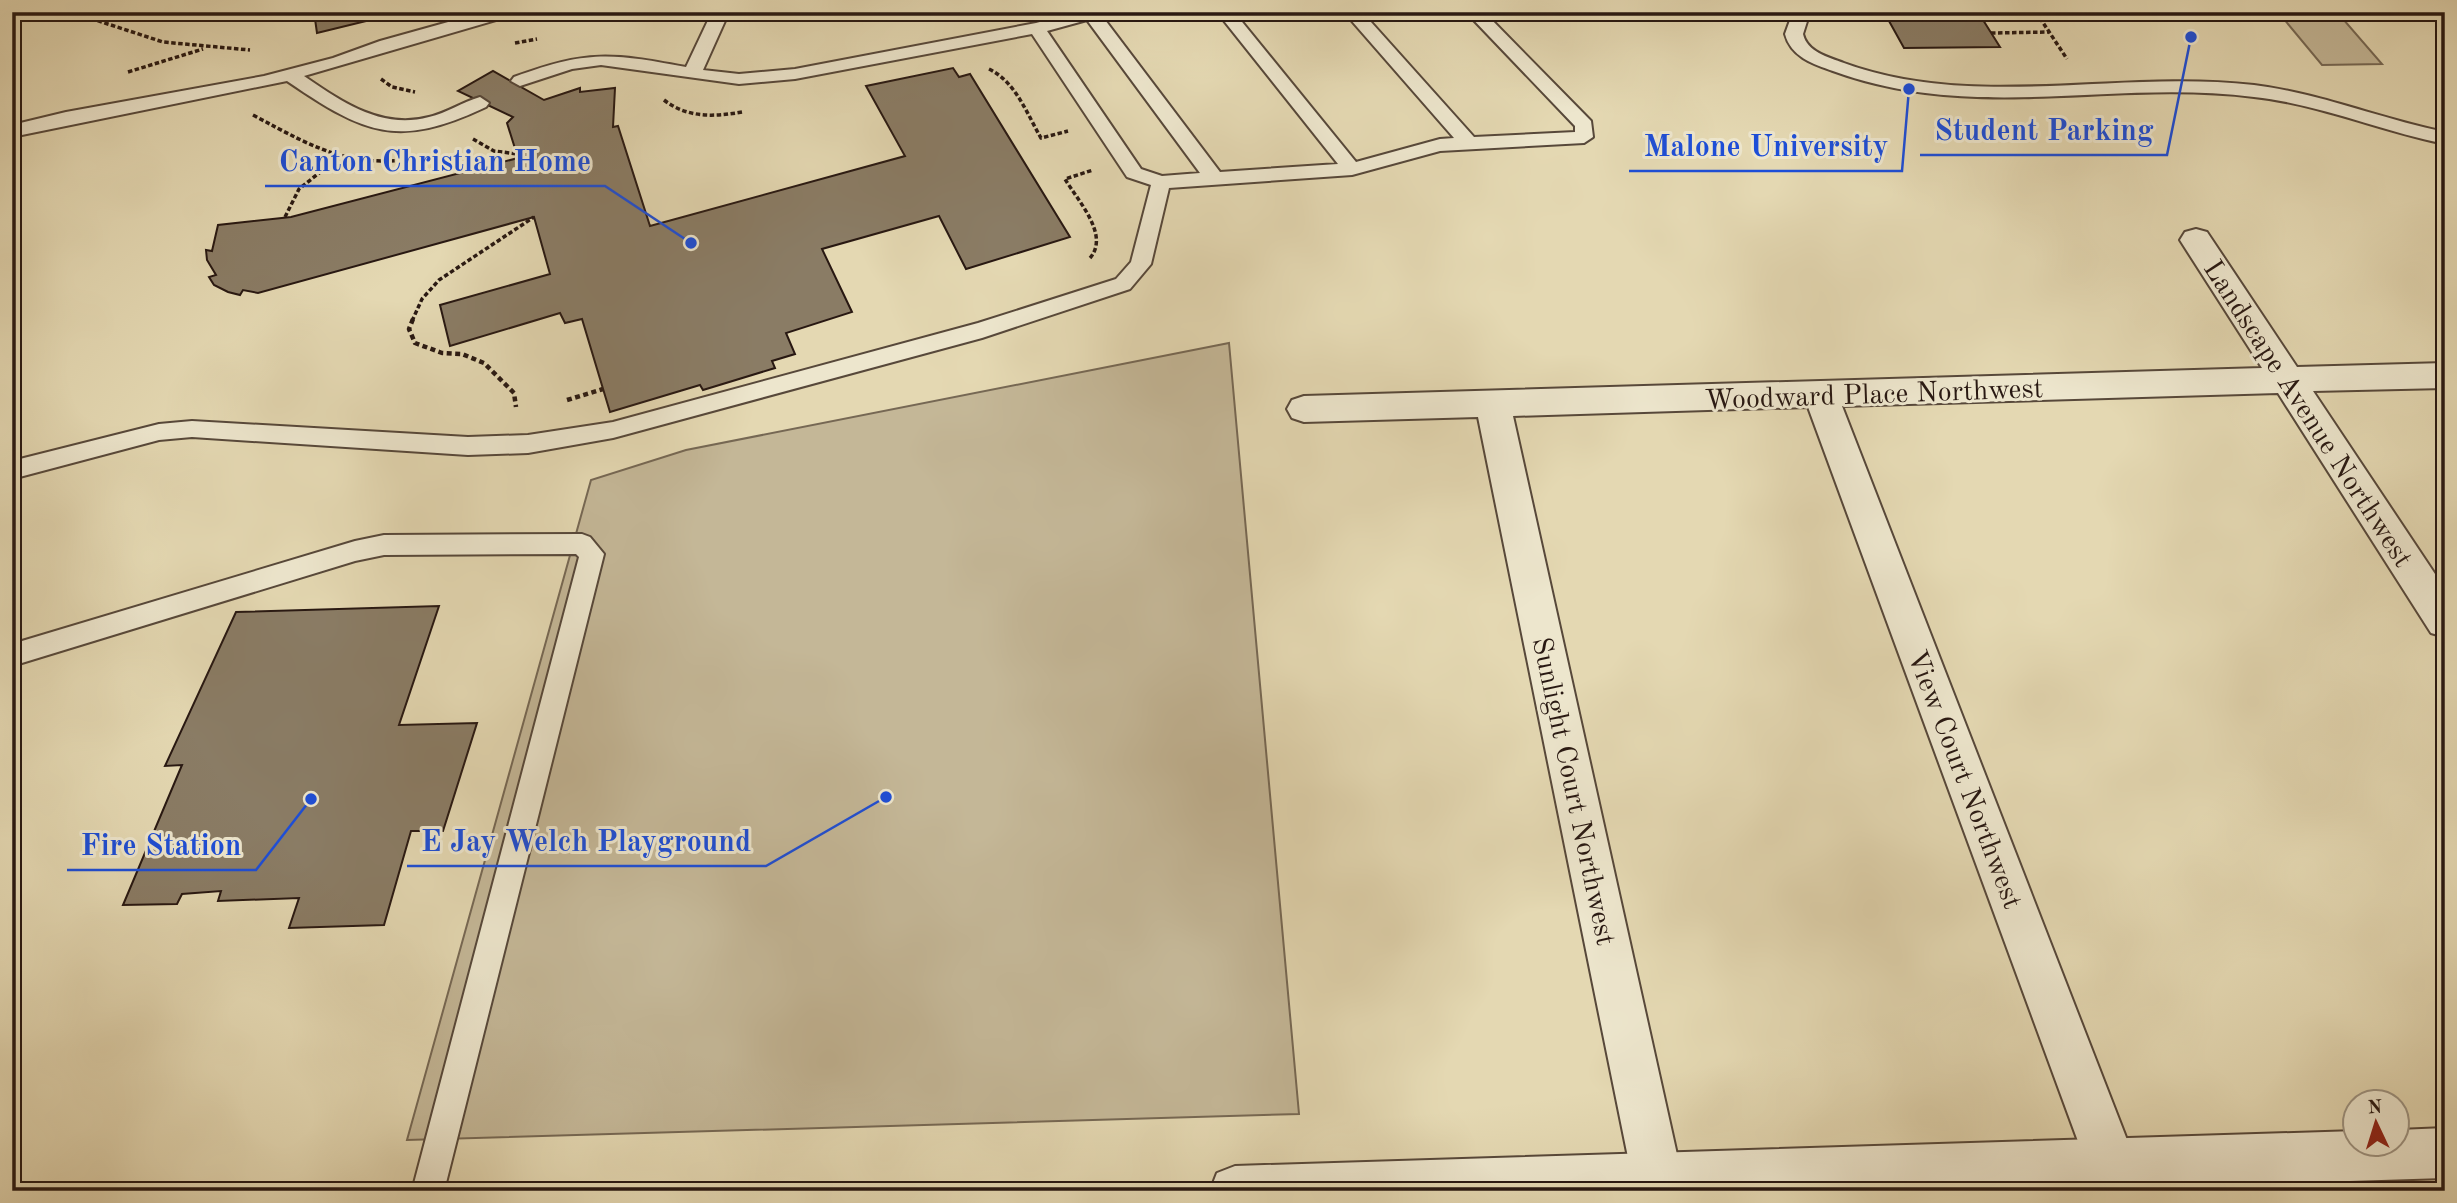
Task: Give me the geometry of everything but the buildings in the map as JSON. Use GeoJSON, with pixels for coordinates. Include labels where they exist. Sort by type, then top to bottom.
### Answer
{"type":"FeatureCollection","features":[{"type":"Feature","properties":{"kind":"street","name":"Landscape Avenue Northwest"},"geometry":{"type":"LineString","coordinates":[[2196,240],[2445,621]]}},
{"type":"Feature","properties":{"kind":"street","name":"Woodward Place Northwest"},"geometry":{"type":"LineString","coordinates":[[1304,409],[2445,375]]}},
{"type":"Feature","properties":{"kind":"street","name":"View Court Northwest"},"geometry":{"type":"LineString","coordinates":[[1821,395],[2111,1163]]}},
{"type":"Feature","properties":{"kind":"street","name":"Sunlight Court Northwest"},"geometry":{"type":"LineString","coordinates":[[1493,404],[1657,1177]]}},
{"type":"Feature","properties":{"kind":"street"},"geometry":{"type":"LineString","coordinates":[[1235,1191],[1657,1177],[1977,1179],[2111,1163],[2445,1153]]}},
{"type":"Feature","properties":{"kind":"lane"},"geometry":{"type":"LineString","coordinates":[[12,131],[289,74],[504,12]]}},
{"type":"Feature","properties":{"kind":"lane"},"geometry":{"type":"LineString","coordinates":[[692,74],[721,12]]}},
{"type":"Feature","properties":{"kind":"lane"},"geometry":{"type":"LineString","coordinates":[[781,12],[805,12]]}},
{"type":"Feature","properties":{"kind":"lane"},"geometry":{"type":"LineString","coordinates":[[1225,12],[1352,169]]}},
{"type":"Feature","properties":{"kind":"lane"},"geometry":{"type":"LineString","coordinates":[[1352,12],[1469,143]]}},
{"type":"Feature","properties":{"kind":"lane"},"geometry":{"type":"LineString","coordinates":[[1037,28],[1134,173],[1161,182],[1352,169],[1440,145],[1584,137],[1584,125],[1474,12]]}},
{"type":"Feature","properties":{"kind":"lane"},"geometry":{"type":"LineString","coordinates":[[1802,12],[1792,32],[1800,49],[1819,61],[1888,84],[1943,91],[2001,94],[2185,89],[2252,91],[2328,105],[2374,121],[2445,138]]}},
{"type":"Feature","properties":{"kind":"lane"},"geometry":{"type":"LineString","coordinates":[[520,81],[562,66],[589,61],[618,61],[739,79],[795,74],[1037,28],[1093,13],[1215,179]]}},
{"type":"Feature","properties":{"kind":"lane"},"geometry":{"type":"LineString","coordinates":[[289,74],[343,111],[370,122],[400,126],[432,123],[480,103]]}},
{"type":"Feature","properties":{"kind":"lane"},"geometry":{"type":"LineString","coordinates":[[12,471],[159,432],[192,429],[468,446],[528,444],[613,430],[982,330],[1123,284],[1141,264],[1161,182]]}},
{"type":"Feature","properties":{"kind":"lane"},"geometry":{"type":"LineString","coordinates":[[12,655],[355,551],[384,545],[582,544],[592,554],[428,1191]]}},
{"type":"Feature","properties":{"kind":"path"},"geometry":{"type":"LineString","coordinates":[[71,12],[163,42],[213,49],[255,50]]}},
{"type":"Feature","properties":{"kind":"path"},"geometry":{"type":"LineString","coordinates":[[2036,12],[2089,92]]}},
{"type":"Feature","properties":{"kind":"path"},"geometry":{"type":"LineString","coordinates":[[1992,33],[2049,32]]}},
{"type":"Feature","properties":{"kind":"path"},"geometry":{"type":"LineString","coordinates":[[987,68],[996,71],[1007,81],[1041,138],[1070,130],[1076,140]]}},
{"type":"Feature","properties":{"kind":"path"},"geometry":{"type":"LineString","coordinates":[[663,99],[676,111],[701,115],[747,111]]}},
{"type":"Feature","properties":{"kind":"path"},"geometry":{"type":"LineString","coordinates":[[243,110],[296,140],[338,159],[404,163],[439,155]]}},
{"type":"Feature","properties":{"kind":"path"},"geometry":{"type":"LineString","coordinates":[[484,132],[470,139],[503,155],[518,154]]}},
{"type":"Feature","properties":{"kind":"path"},"geometry":{"type":"LineString","coordinates":[[285,217],[289,200],[297,191],[338,159]]}},
{"type":"Feature","properties":{"kind":"path"},"geometry":{"type":"LineString","coordinates":[[1087,160],[1093,170],[1065,179],[1098,235],[1097,250],[1089,260]]}},
{"type":"Feature","properties":{"kind":"path"},"geometry":{"type":"LineString","coordinates":[[516,407],[514,393],[497,379],[484,363],[462,354],[442,352],[415,343],[409,329],[422,299],[439,280],[534,217]]}},
{"type":"Feature","properties":{"kind":"shaded area"},"geometry":{"type":"Polygon","coordinates":[[[2278,12],[2337,12],[2382,64],[2322,65],[2278,12]]]}},
{"type":"Feature","properties":{"kind":"shaded area"},"geometry":{"type":"Polygon","coordinates":[[[1229,343],[1299,1114],[407,1140],[591,480],[686,450],[1229,343]]]}},
{"type":"Feature","properties":{"kind":"place","name":"Student Parking"},"geometry":{"type":"Point","coordinates":[2191,37]}},
{"type":"Feature","properties":{"kind":"place","name":"Malone University"},"geometry":{"type":"Point","coordinates":[1909,89]}},
{"type":"Feature","properties":{"kind":"place","name":"Canton Christian Home"},"geometry":{"type":"Point","coordinates":[691,243]}},
{"type":"Feature","properties":{"kind":"place","name":"E Jay Welch Playground"},"geometry":{"type":"Point","coordinates":[886,797]}},
{"type":"Feature","properties":{"kind":"place","name":"Fire Station"},"geometry":{"type":"Point","coordinates":[311,799]}}]}
